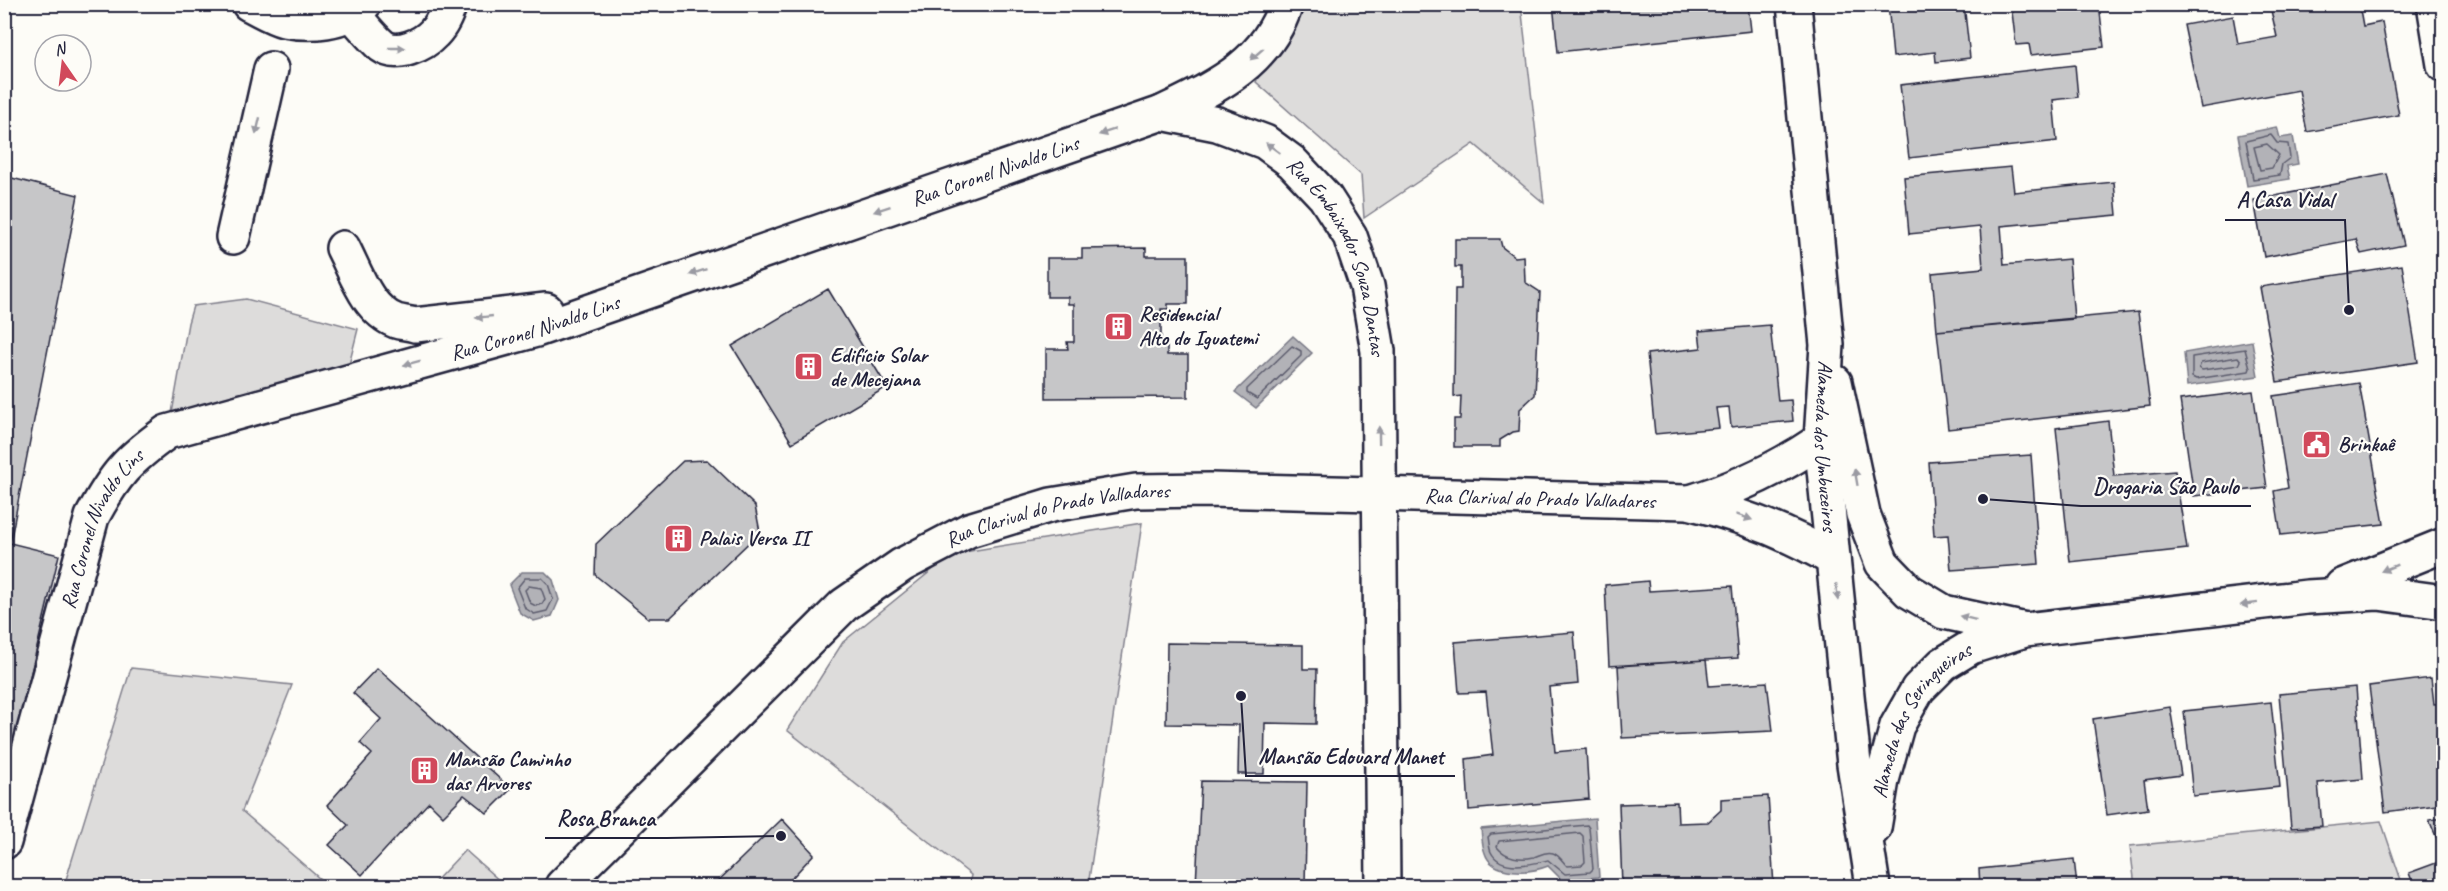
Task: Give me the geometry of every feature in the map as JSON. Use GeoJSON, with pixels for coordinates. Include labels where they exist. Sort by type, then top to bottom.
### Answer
{"type":"FeatureCollection","features":[{"type":"Feature","properties":{"kind":"street"},"geometry":{"type":"LineString","coordinates":[[249,4],[282,20],[320,23],[358,10],[384,47],[399,50],[418,45],[434,34],[445,18],[450,4]]}},
{"type":"Feature","properties":{"kind":"street","name":"Rua Coronel Nivaldo Lins"},"geometry":{"type":"LineString","coordinates":[[4,842],[92,517],[109,484],[134,456],[167,432],[536,330],[605,304],[1162,114],[1224,82],[1264,48],[1286,4]]}},
{"type":"Feature","properties":{"kind":"street","name":"Alameda dos Umbuzeiros"},"geometry":{"type":"LineString","coordinates":[[1794,4],[1827,345],[1821,440],[1854,764],[1871,872]]}},
{"type":"Feature","properties":{"kind":"street"},"geometry":{"type":"LineString","coordinates":[[2434,4],[2444,65]]}},
{"type":"Feature","properties":{"kind":"street"},"geometry":{"type":"LineString","coordinates":[[233,237],[272,69]]}},
{"type":"Feature","properties":{"kind":"street","name":"Rua Embaixador Souza Dantas"},"geometry":{"type":"LineString","coordinates":[[1162,114],[1217,124],[1265,142],[1292,162],[1325,197],[1350,236],[1368,286],[1378,351],[1383,886]]}},
{"type":"Feature","properties":{"kind":"street"},"geometry":{"type":"LineString","coordinates":[[343,248],[365,292],[378,309],[395,321],[415,325],[605,304]]}},
{"type":"Feature","properties":{"kind":"street","name":"Alameda das Seringueiras"},"geometry":{"type":"LineString","coordinates":[[1827,345],[1863,514],[1882,563],[1909,591],[1944,612],[2025,630]]}},
{"type":"Feature","properties":{"kind":"street","name":"Rua Clarival do Prado Valladares"},"geometry":{"type":"LineString","coordinates":[[1688,502],[1723,492],[1758,478],[1791,461],[1821,440]]}},
{"type":"Feature","properties":{"kind":"street","name":"Rua Clarival do Prado Valladares"},"geometry":{"type":"LineString","coordinates":[[562,886],[844,605],[902,565],[969,530],[1051,505],[1136,491],[1209,490],[1688,502],[1726,511],[1764,524],[1799,539],[1833,559]]}},
{"type":"Feature","properties":{"kind":"street","name":"Alameda das Seringueiras"},"geometry":{"type":"LineString","coordinates":[[2307,597],[2360,579],[2444,545]]}},
{"type":"Feature","properties":{"kind":"street","name":"Alameda das Seringueiras"},"geometry":{"type":"LineString","coordinates":[[1871,872],[1882,780],[1897,726],[1918,689],[1943,664],[1971,647],[2025,630],[2307,597],[2378,593],[2444,602]]}},
{"type":"Feature","properties":{"kind":"shaded area"},"geometry":{"type":"Polygon","coordinates":[[[1291,5],[1521,5],[1544,203],[1474,144],[1364,218],[1361,175],[1256,82],[1291,5]]]}},
{"type":"Feature","properties":{"kind":"shaded area"},"geometry":{"type":"Polygon","coordinates":[[[246,299],[358,329],[349,365],[172,413],[193,306],[246,299]]]}},
{"type":"Feature","properties":{"kind":"shaded area"},"geometry":{"type":"Polygon","coordinates":[[[1142,523],[1088,886],[969,886],[971,875],[787,730],[843,642],[952,554],[1142,523]]]}},
{"type":"Feature","properties":{"kind":"shaded area"},"geometry":{"type":"Polygon","coordinates":[[[131,668],[292,685],[242,811],[328,886],[64,886],[131,668]]]}},
{"type":"Feature","properties":{"kind":"shaded area"},"geometry":{"type":"Polygon","coordinates":[[[2381,821],[2403,886],[2135,886],[2130,846],[2381,821]]]}},
{"type":"Feature","properties":{"kind":"shaded area"},"geometry":{"type":"Polygon","coordinates":[[[465,850],[502,883],[498,886],[431,886],[465,850]]]}},
{"type":"Feature","properties":{"kind":"water"},"geometry":{"type":"Polygon","coordinates":[[[2277,127],[2280,138],[2293,136],[2298,164],[2287,166],[2290,179],[2247,186],[2238,135],[2277,127]]]}},
{"type":"Feature","properties":{"kind":"water"},"geometry":{"type":"Polygon","coordinates":[[[1293,336],[1312,353],[1256,408],[1235,392],[1293,336]]]}},
{"type":"Feature","properties":{"kind":"water"},"geometry":{"type":"Polygon","coordinates":[[[2252,341],[2258,376],[2187,386],[2184,353],[2252,341]]]}},
{"type":"Feature","properties":{"kind":"water"},"geometry":{"type":"Polygon","coordinates":[[[522,572],[545,572],[553,580],[559,600],[552,616],[534,621],[520,613],[509,585],[522,572]]]}},
{"type":"Feature","properties":{"kind":"water"},"geometry":{"type":"Polygon","coordinates":[[[1595,818],[1599,877],[1562,880],[1548,866],[1522,871],[1504,869],[1495,866],[1484,850],[1481,829],[1595,818]]]}},
{"type":"Feature","properties":{"kind":"building"},"geometry":{"type":"Polygon","coordinates":[[[1553,4],[1748,4],[1751,31],[1558,52],[1553,4]]]}},
{"type":"Feature","properties":{"kind":"building"},"geometry":{"type":"Polygon","coordinates":[[[1888,4],[1964,4],[1970,58],[1936,62],[1935,52],[1893,57],[1888,4]]]}},
{"type":"Feature","properties":{"kind":"building"},"geometry":{"type":"Polygon","coordinates":[[[2011,4],[2099,4],[2104,47],[2031,55],[2029,44],[2016,45],[2011,4]]]}},
{"type":"Feature","properties":{"kind":"building"},"geometry":{"type":"Polygon","coordinates":[[[2359,4],[2363,26],[2382,22],[2399,115],[2307,132],[2299,90],[2201,108],[2184,25],[2233,16],[2238,44],[2277,37],[2270,6],[2359,4]]]}},
{"type":"Feature","properties":{"kind":"building"},"geometry":{"type":"Polygon","coordinates":[[[2075,65],[2078,97],[2053,100],[2057,141],[1909,158],[1900,85],[2075,65]]]}},
{"type":"Feature","properties":{"kind":"building"},"geometry":{"type":"Polygon","coordinates":[[[2011,167],[2014,192],[2114,182],[2117,215],[2001,226],[2004,265],[2069,259],[2074,319],[1937,331],[1932,273],[1983,268],[1980,227],[1909,234],[1904,177],[2011,167]]]}},
{"type":"Feature","properties":{"kind":"building"},"geometry":{"type":"Polygon","coordinates":[[[2387,174],[2404,245],[2361,254],[2356,239],[2264,257],[2254,200],[2387,174]]]}},
{"type":"Feature","properties":{"kind":"building"},"geometry":{"type":"Polygon","coordinates":[[[4,176],[78,195],[10,543],[59,555],[4,786],[4,176]]]}},
{"type":"Feature","properties":{"kind":"building"},"geometry":{"type":"Polygon","coordinates":[[[1455,239],[1500,239],[1502,247],[1515,257],[1524,256],[1525,282],[1540,292],[1535,395],[1520,409],[1519,431],[1500,440],[1500,447],[1454,447],[1454,419],[1460,419],[1461,396],[1454,397],[1455,289],[1461,289],[1461,267],[1455,267],[1455,239]]]}},
{"type":"Feature","properties":{"kind":"building","name":"Residencial Alto do Iguatemi"},"geometry":{"type":"Polygon","coordinates":[[[1146,248],[1146,256],[1188,256],[1188,304],[1168,304],[1168,309],[1161,309],[1161,347],[1167,347],[1167,355],[1188,355],[1188,397],[1046,398],[1046,349],[1068,349],[1067,342],[1074,342],[1074,304],[1068,304],[1068,297],[1047,297],[1047,258],[1082,258],[1082,249],[1146,248]]]}},
{"type":"Feature","properties":{"kind":"building"},"geometry":{"type":"Polygon","coordinates":[[[2402,265],[2418,362],[2277,382],[2260,287],[2402,265]]]}},
{"type":"Feature","properties":{"kind":"building","name":"Edifício Solar de Mecejana"},"geometry":{"type":"Polygon","coordinates":[[[828,289],[887,387],[792,443],[732,346],[828,289]]]}},
{"type":"Feature","properties":{"kind":"building"},"geometry":{"type":"Polygon","coordinates":[[[2138,312],[2150,406],[1948,429],[1937,331],[2138,312]]]}},
{"type":"Feature","properties":{"kind":"building"},"geometry":{"type":"Polygon","coordinates":[[[1770,325],[1778,401],[1791,400],[1793,421],[1731,427],[1729,407],[1716,408],[1719,428],[1655,434],[1647,354],[1701,348],[1699,331],[1770,325]]]}},
{"type":"Feature","properties":{"kind":"building"},"geometry":{"type":"Polygon","coordinates":[[[2359,383],[2384,524],[2281,535],[2274,491],[2288,488],[2273,396],[2359,383]]]}},
{"type":"Feature","properties":{"kind":"building"},"geometry":{"type":"Polygon","coordinates":[[[2253,391],[2267,488],[2194,496],[2180,400],[2253,391]]]}},
{"type":"Feature","properties":{"kind":"building"},"geometry":{"type":"Polygon","coordinates":[[[2108,421],[2114,476],[2175,471],[2187,549],[2070,562],[2056,428],[2108,421]]]}},
{"type":"Feature","properties":{"kind":"building"},"geometry":{"type":"Polygon","coordinates":[[[2031,455],[2039,564],[1951,570],[1948,535],[1934,536],[1929,462],[2031,455]]]}},
{"type":"Feature","properties":{"kind":"building","name":"Palais Versa II"},"geometry":{"type":"Polygon","coordinates":[[[707,460],[755,506],[760,532],[670,618],[648,618],[595,575],[596,544],[683,461],[707,460]]]}},
{"type":"Feature","properties":{"kind":"building"},"geometry":{"type":"Polygon","coordinates":[[[1648,581],[1649,591],[1732,586],[1738,658],[1609,666],[1605,585],[1648,581]]]}},
{"type":"Feature","properties":{"kind":"building"},"geometry":{"type":"Polygon","coordinates":[[[1574,632],[1578,684],[1549,687],[1555,752],[1586,749],[1589,799],[1469,810],[1466,759],[1493,755],[1486,692],[1459,693],[1455,642],[1574,632]]]}},
{"type":"Feature","properties":{"kind":"building"},"geometry":{"type":"Polygon","coordinates":[[[1167,643],[1303,645],[1303,669],[1317,669],[1316,724],[1265,723],[1264,774],[1238,774],[1239,725],[1166,724],[1167,643]]]}},
{"type":"Feature","properties":{"kind":"building"},"geometry":{"type":"Polygon","coordinates":[[[1706,660],[1709,686],[1767,682],[1773,731],[1622,738],[1618,666],[1706,660]]]}},
{"type":"Feature","properties":{"kind":"building","name":"Mansão Caminho das Arvores"},"geometry":{"type":"Polygon","coordinates":[[[377,668],[511,789],[487,813],[464,795],[443,816],[429,802],[362,875],[329,845],[348,825],[327,805],[372,754],[360,743],[381,719],[353,693],[377,668]]]}},
{"type":"Feature","properties":{"kind":"building"},"geometry":{"type":"Polygon","coordinates":[[[2431,678],[2434,704],[2444,703],[2444,804],[2385,812],[2369,686],[2431,678]]]}},
{"type":"Feature","properties":{"kind":"building"},"geometry":{"type":"Polygon","coordinates":[[[2356,687],[2363,779],[2318,783],[2322,826],[2291,828],[2279,694],[2356,687]]]}},
{"type":"Feature","properties":{"kind":"building"},"geometry":{"type":"Polygon","coordinates":[[[2271,702],[2280,787],[2193,796],[2184,711],[2271,702]]]}},
{"type":"Feature","properties":{"kind":"building"},"geometry":{"type":"Polygon","coordinates":[[[2170,707],[2181,775],[2144,780],[2148,809],[2107,815],[2093,719],[2170,707]]]}},
{"type":"Feature","properties":{"kind":"building"},"geometry":{"type":"Polygon","coordinates":[[[1201,781],[1307,782],[1305,886],[1196,886],[1201,781]]]}},
{"type":"Feature","properties":{"kind":"building"},"geometry":{"type":"Polygon","coordinates":[[[1768,796],[1774,886],[1622,886],[1619,804],[1677,802],[1678,823],[1708,822],[1721,810],[1721,799],[1768,796]]]}},
{"type":"Feature","properties":{"kind":"building"},"geometry":{"type":"Polygon","coordinates":[[[2444,818],[2444,855],[2429,820],[2444,818]]]}},
{"type":"Feature","properties":{"kind":"building"},"geometry":{"type":"Polygon","coordinates":[[[782,819],[814,854],[791,879],[799,886],[713,886],[782,819]]]}},
{"type":"Feature","properties":{"kind":"building"},"geometry":{"type":"Polygon","coordinates":[[[2074,859],[2077,886],[1980,886],[1979,869],[2074,859]]]}},
{"type":"Feature","properties":{"kind":"building"},"geometry":{"type":"Polygon","coordinates":[[[2444,860],[2444,886],[2414,886],[2409,873],[2444,860]]]}},
{"type":"Feature","properties":{"kind":"place","name":"A Casa Vidal"},"geometry":{"type":"Point","coordinates":[2349,310]}},
{"type":"Feature","properties":{"kind":"place","name":"Residencial Alto do Iguatemi"},"geometry":{"type":"Point","coordinates":[1118,326]}},
{"type":"Feature","properties":{"kind":"place","name":"Edifício Solar de Mecejana"},"geometry":{"type":"Point","coordinates":[809,367]}},
{"type":"Feature","properties":{"kind":"place","name":"Brinkaê"},"geometry":{"type":"Point","coordinates":[2317,444]}},
{"type":"Feature","properties":{"kind":"place","name":"Drogaria São Paulo"},"geometry":{"type":"Point","coordinates":[1983,499]}},
{"type":"Feature","properties":{"kind":"place","name":"Palais Versa II"},"geometry":{"type":"Point","coordinates":[678,538]}},
{"type":"Feature","properties":{"kind":"place","name":"Mansão Edouard Manet"},"geometry":{"type":"Point","coordinates":[1241,696]}},
{"type":"Feature","properties":{"kind":"place","name":"Mansão Caminho das Arvores"},"geometry":{"type":"Point","coordinates":[424,771]}},
{"type":"Feature","properties":{"kind":"place","name":"Rosa Branca"},"geometry":{"type":"Point","coordinates":[781,836]}}]}
